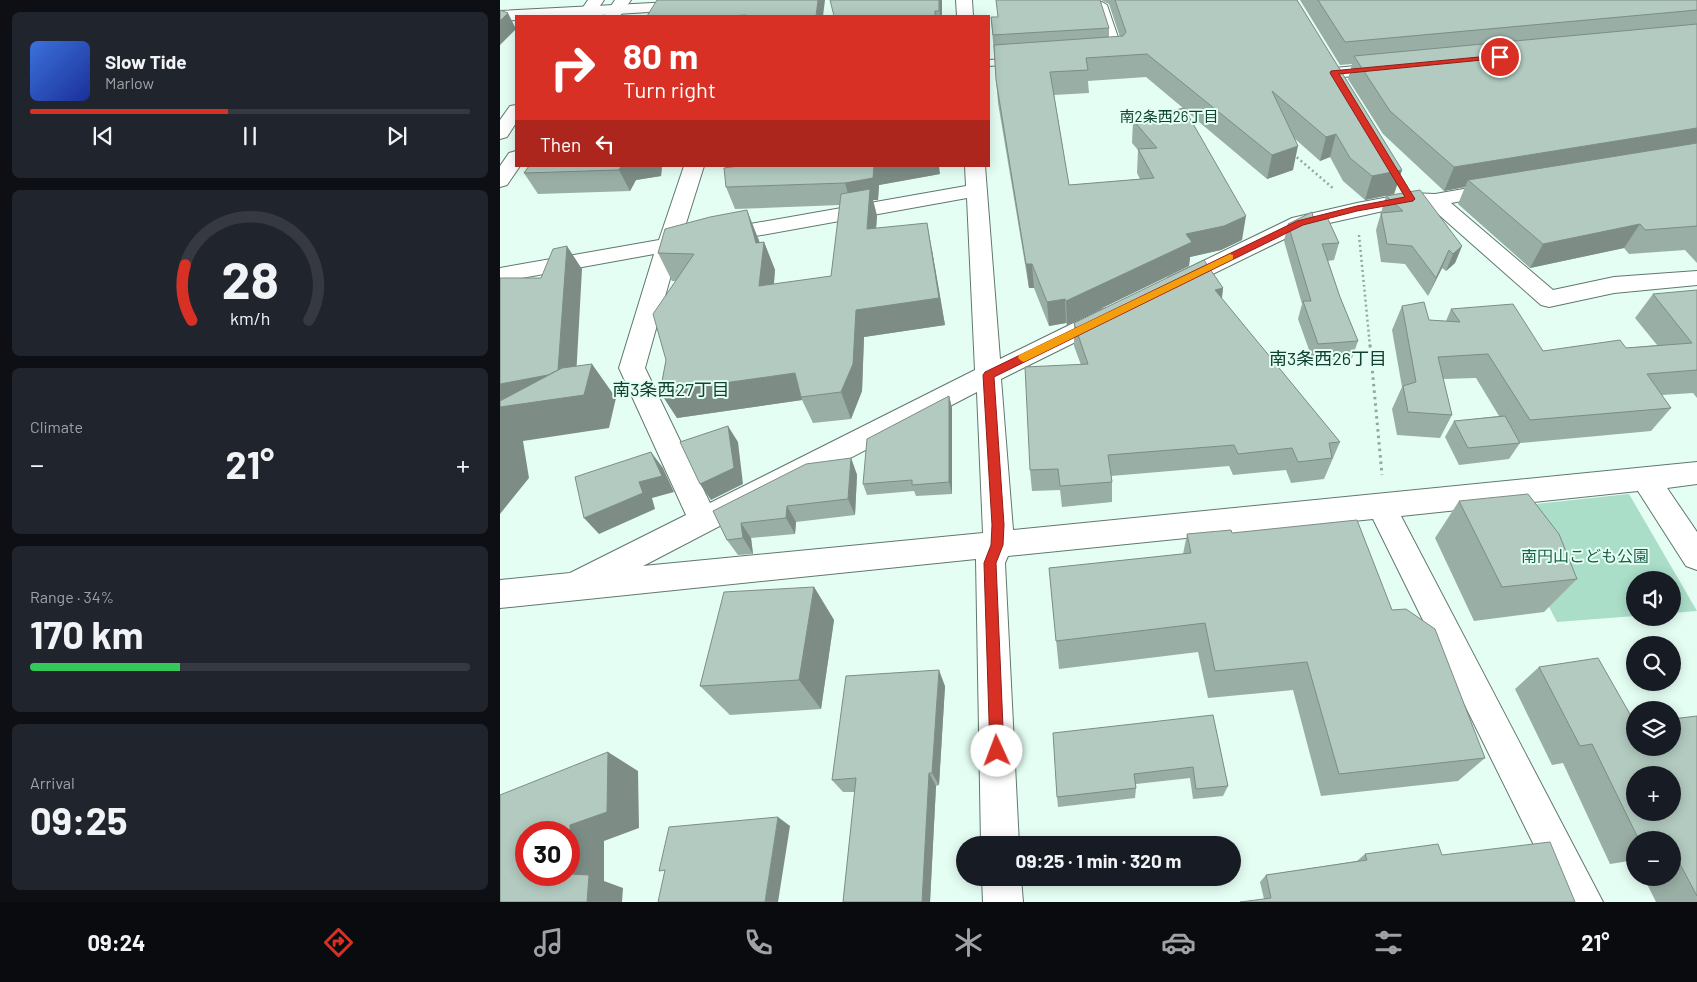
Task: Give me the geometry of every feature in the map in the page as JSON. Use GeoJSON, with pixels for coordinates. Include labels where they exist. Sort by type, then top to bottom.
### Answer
{"type":"FeatureCollection","features":[{"type":"Feature","properties":{"kind":"street"},"geometry":{"type":"LineString","coordinates":[[964,0],[965,15]]}},
{"type":"Feature","properties":{"kind":"street"},"geometry":{"type":"LineString","coordinates":[[500,16],[590,9],[702,5]]}},
{"type":"Feature","properties":{"kind":"street"},"geometry":{"type":"LineString","coordinates":[[1324,57],[1344,89]]}},
{"type":"Feature","properties":{"kind":"street"},"geometry":{"type":"LineString","coordinates":[[1334,73],[1402,66]]}},
{"type":"Feature","properties":{"kind":"street"},"geometry":{"type":"LineString","coordinates":[[500,133],[515,111]]}},
{"type":"Feature","properties":{"kind":"street"},"geometry":{"type":"LineString","coordinates":[[500,181],[515,158]]}},
{"type":"Feature","properties":{"kind":"street"},"geometry":{"type":"LineString","coordinates":[[694,167],[668,245],[632,368],[703,519]]}},
{"type":"Feature","properties":{"kind":"street"},"geometry":{"type":"LineString","coordinates":[[500,275],[668,245],[976,178],[998,525],[997,545],[990,563],[1000,836]]}},
{"type":"Feature","properties":{"kind":"street"},"geometry":{"type":"LineString","coordinates":[[1160,291],[1300,223],[1357,209],[1406,192],[1435,200],[1522,185]]}},
{"type":"Feature","properties":{"kind":"street"},"geometry":{"type":"LineString","coordinates":[[1435,200],[1549,299],[1614,285],[1697,278]]}},
{"type":"Feature","properties":{"kind":"street"},"geometry":{"type":"LineString","coordinates":[[571,588],[703,519],[1125,308]]}},
{"type":"Feature","properties":{"kind":"street"},"geometry":{"type":"LineString","coordinates":[[500,594],[1382,506],[1697,472]]}},
{"type":"Feature","properties":{"kind":"street"},"geometry":{"type":"LineString","coordinates":[[1646,478],[1697,557]]}},
{"type":"Feature","properties":{"kind":"street"},"geometry":{"type":"LineString","coordinates":[[1382,506],[1583,902]]}},
{"type":"Feature","properties":{"kind":"street"},"geometry":{"type":"LineString","coordinates":[[1002,886],[1003,902]]}},
{"type":"Feature","properties":{"kind":"lane"},"geometry":{"type":"LineString","coordinates":[[1098,56],[1118,55],[1102,5]]}},
{"type":"Feature","properties":{"kind":"lane"},"geometry":{"type":"LineString","coordinates":[[990,63],[1028,61]]}},
{"type":"Feature","properties":{"kind":"green space","name":"南円山こども公園"},"geometry":{"type":"Polygon","coordinates":[[[1629,494],[1674,571],[1626,571],[1626,617],[1557,622],[1497,508],[1629,494]]]}},
{"type":"Feature","properties":{"kind":"green space","name":"南円山こども公園"},"geometry":{"type":"Polygon","coordinates":[[[1681,583],[1697,611],[1681,612],[1681,583]]]}},
{"type":"Feature","properties":{"kind":"building"},"geometry":{"type":"Polygon","coordinates":[[[657,0],[818,0],[816,15],[648,15],[657,0]]]}},
{"type":"Feature","properties":{"kind":"building"},"geometry":{"type":"Polygon","coordinates":[[[830,0],[939,0],[939,11],[935,11],[935,15],[834,15],[830,0]]]}},
{"type":"Feature","properties":{"kind":"building"},"geometry":{"type":"Polygon","coordinates":[[[996,0],[1100,0],[1109,28],[993,35],[991,17],[998,17],[996,0]]]}},
{"type":"Feature","properties":{"kind":"building"},"geometry":{"type":"Polygon","coordinates":[[[1115,0],[1297,0],[1402,170],[1372,176],[1350,158],[1336,134],[1326,137],[1272,91],[1298,146],[1272,155],[1147,54],[1086,58],[1088,70],[1050,72],[1069,185],[1154,178],[1138,149],[1157,148],[1133,120],[1184,108],[1246,216],[1224,226],[1186,234],[1192,242],[1066,301],[1065,299],[1047,302],[1032,264],[1026,264],[996,80],[994,45],[1123,36],[1126,32],[1115,0]]]}},
{"type":"Feature","properties":{"kind":"building"},"geometry":{"type":"Polygon","coordinates":[[[1318,0],[1697,0],[1697,10],[1345,42],[1318,0]]]}},
{"type":"Feature","properties":{"kind":"building"},"geometry":{"type":"Polygon","coordinates":[[[500,10],[508,13],[500,21],[500,10]]]}},
{"type":"Feature","properties":{"kind":"building"},"geometry":{"type":"Polygon","coordinates":[[[1697,24],[1697,128],[1454,167],[1390,111],[1354,56],[1697,24]]]}},
{"type":"Feature","properties":{"kind":"building"},"geometry":{"type":"Polygon","coordinates":[[[1697,143],[1697,226],[1645,230],[1640,224],[1543,244],[1468,180],[1697,143]]]}},
{"type":"Feature","properties":{"kind":"building"},"geometry":{"type":"Polygon","coordinates":[[[528,167],[620,167],[619,170],[524,173],[528,167]]]}},
{"type":"Feature","properties":{"kind":"building"},"geometry":{"type":"Polygon","coordinates":[[[874,167],[873,178],[845,183],[726,187],[724,168],[874,167]]]}},
{"type":"Feature","properties":{"kind":"building"},"geometry":{"type":"Polygon","coordinates":[[[870,189],[867,229],[927,223],[939,298],[856,310],[853,364],[841,392],[801,397],[795,373],[660,392],[666,360],[653,314],[694,254],[658,253],[665,229],[710,217],[747,210],[756,243],[764,242],[759,286],[831,276],[841,194],[870,189]]]}},
{"type":"Feature","properties":{"kind":"building"},"geometry":{"type":"Polygon","coordinates":[[[1420,190],[1462,246],[1453,254],[1449,250],[1436,278],[1412,246],[1387,244],[1381,213],[1403,211],[1386,196],[1420,190]]]}},
{"type":"Feature","properties":{"kind":"building"},"geometry":{"type":"Polygon","coordinates":[[[1312,212],[1313,217],[1327,217],[1339,243],[1322,244],[1340,297],[1358,341],[1318,344],[1303,301],[1311,301],[1288,224],[1312,212]]]}},
{"type":"Feature","properties":{"kind":"building"},"geometry":{"type":"Polygon","coordinates":[[[567,246],[558,370],[548,375],[500,384],[500,278],[541,278],[553,249],[567,246]]]}},
{"type":"Feature","properties":{"kind":"building"},"geometry":{"type":"Polygon","coordinates":[[[1204,260],[1223,288],[1215,290],[1340,442],[1329,443],[1332,458],[1298,462],[1292,448],[1238,454],[1234,445],[1108,455],[1112,482],[1060,486],[1058,469],[1030,470],[1025,367],[1088,364],[1074,323],[1204,260]]]}},
{"type":"Feature","properties":{"kind":"building"},"geometry":{"type":"Polygon","coordinates":[[[1697,290],[1697,370],[1647,374],[1671,408],[1530,420],[1488,354],[1438,357],[1452,415],[1408,412],[1403,386],[1416,382],[1402,306],[1424,302],[1429,320],[1460,322],[1451,309],[1513,304],[1543,351],[1620,340],[1626,348],[1692,343],[1653,294],[1697,290]]]}},
{"type":"Feature","properties":{"kind":"building"},"geometry":{"type":"Polygon","coordinates":[[[592,364],[584,395],[500,407],[500,401],[562,368],[592,364]]]}},
{"type":"Feature","properties":{"kind":"building"},"geometry":{"type":"Polygon","coordinates":[[[949,396],[949,482],[912,485],[912,480],[863,484],[867,439],[949,396]]]}},
{"type":"Feature","properties":{"kind":"building"},"geometry":{"type":"Polygon","coordinates":[[[1505,416],[1520,443],[1468,448],[1454,421],[1505,416]]]}},
{"type":"Feature","properties":{"kind":"building"},"geometry":{"type":"Polygon","coordinates":[[[728,426],[734,468],[700,484],[680,442],[728,426]]]}},
{"type":"Feature","properties":{"kind":"building"},"geometry":{"type":"Polygon","coordinates":[[[651,452],[662,476],[639,482],[643,493],[584,518],[575,477],[651,452]]]}},
{"type":"Feature","properties":{"kind":"building"},"geometry":{"type":"Polygon","coordinates":[[[851,458],[848,499],[787,506],[786,518],[741,523],[743,538],[727,540],[713,511],[806,464],[851,458]]]}},
{"type":"Feature","properties":{"kind":"building"},"geometry":{"type":"Polygon","coordinates":[[[1528,494],[1559,534],[1577,579],[1502,587],[1459,501],[1528,494]]]}},
{"type":"Feature","properties":{"kind":"building"},"geometry":{"type":"Polygon","coordinates":[[[1357,520],[1392,610],[1406,609],[1435,629],[1485,758],[1339,774],[1307,662],[1215,671],[1205,623],[1056,641],[1049,568],[1191,553],[1187,534],[1231,530],[1232,533],[1357,520]]]}},
{"type":"Feature","properties":{"kind":"building"},"geometry":{"type":"Polygon","coordinates":[[[814,587],[799,680],[700,686],[724,592],[814,587]]]}},
{"type":"Feature","properties":{"kind":"building"},"geometry":{"type":"Polygon","coordinates":[[[1598,658],[1626,707],[1626,756],[1681,756],[1681,718],[1697,716],[1697,896],[1681,866],[1681,831],[1635,831],[1630,821],[1681,821],[1681,766],[1626,766],[1626,813],[1592,744],[1580,746],[1539,667],[1598,658]]]}},
{"type":"Feature","properties":{"kind":"building"},"geometry":{"type":"Polygon","coordinates":[[[939,670],[932,773],[929,773],[922,902],[843,902],[856,778],[832,780],[846,676],[939,670]]]}},
{"type":"Feature","properties":{"kind":"building"},"geometry":{"type":"Polygon","coordinates":[[[1213,715],[1228,786],[1196,789],[1193,767],[1134,774],[1136,788],[1057,797],[1053,733],[1213,715]]]}},
{"type":"Feature","properties":{"kind":"building"},"geometry":{"type":"Polygon","coordinates":[[[608,752],[607,812],[580,821],[515,821],[515,886],[580,886],[580,875],[589,875],[587,902],[500,902],[500,795],[608,752]]]}},
{"type":"Feature","properties":{"kind":"building"},"geometry":{"type":"Polygon","coordinates":[[[778,817],[765,902],[658,902],[665,870],[659,871],[669,827],[778,817]]]}},
{"type":"Feature","properties":{"kind":"building"},"geometry":{"type":"Polygon","coordinates":[[[1550,842],[1575,902],[1240,902],[1271,898],[1266,875],[1367,860],[1365,854],[1438,844],[1442,855],[1550,842]]]}},
{"type":"Feature","properties":{"kind":"slow traffic"},"geometry":{"type":"LineString","coordinates":[[1023,358],[1230,257]]}},
{"type":"Feature","properties":{"kind":"district","name":"南2条西26丁目"},"geometry":{"type":"Point","coordinates":[1169,117]}},
{"type":"Feature","properties":{"kind":"district","name":"南3条西26丁目"},"geometry":{"type":"Point","coordinates":[1328,359]}},
{"type":"Feature","properties":{"kind":"district","name":"南3条西27丁目"},"geometry":{"type":"Point","coordinates":[671,390]}},
{"type":"Feature","properties":{"kind":"route"},"geometry":{"type":"LineString","coordinates":[[997,751],[990,563],[997,545],[998,525],[989,375],[1300,223],[1357,209],[1410,199],[1334,73],[1500,57]]}}]}
